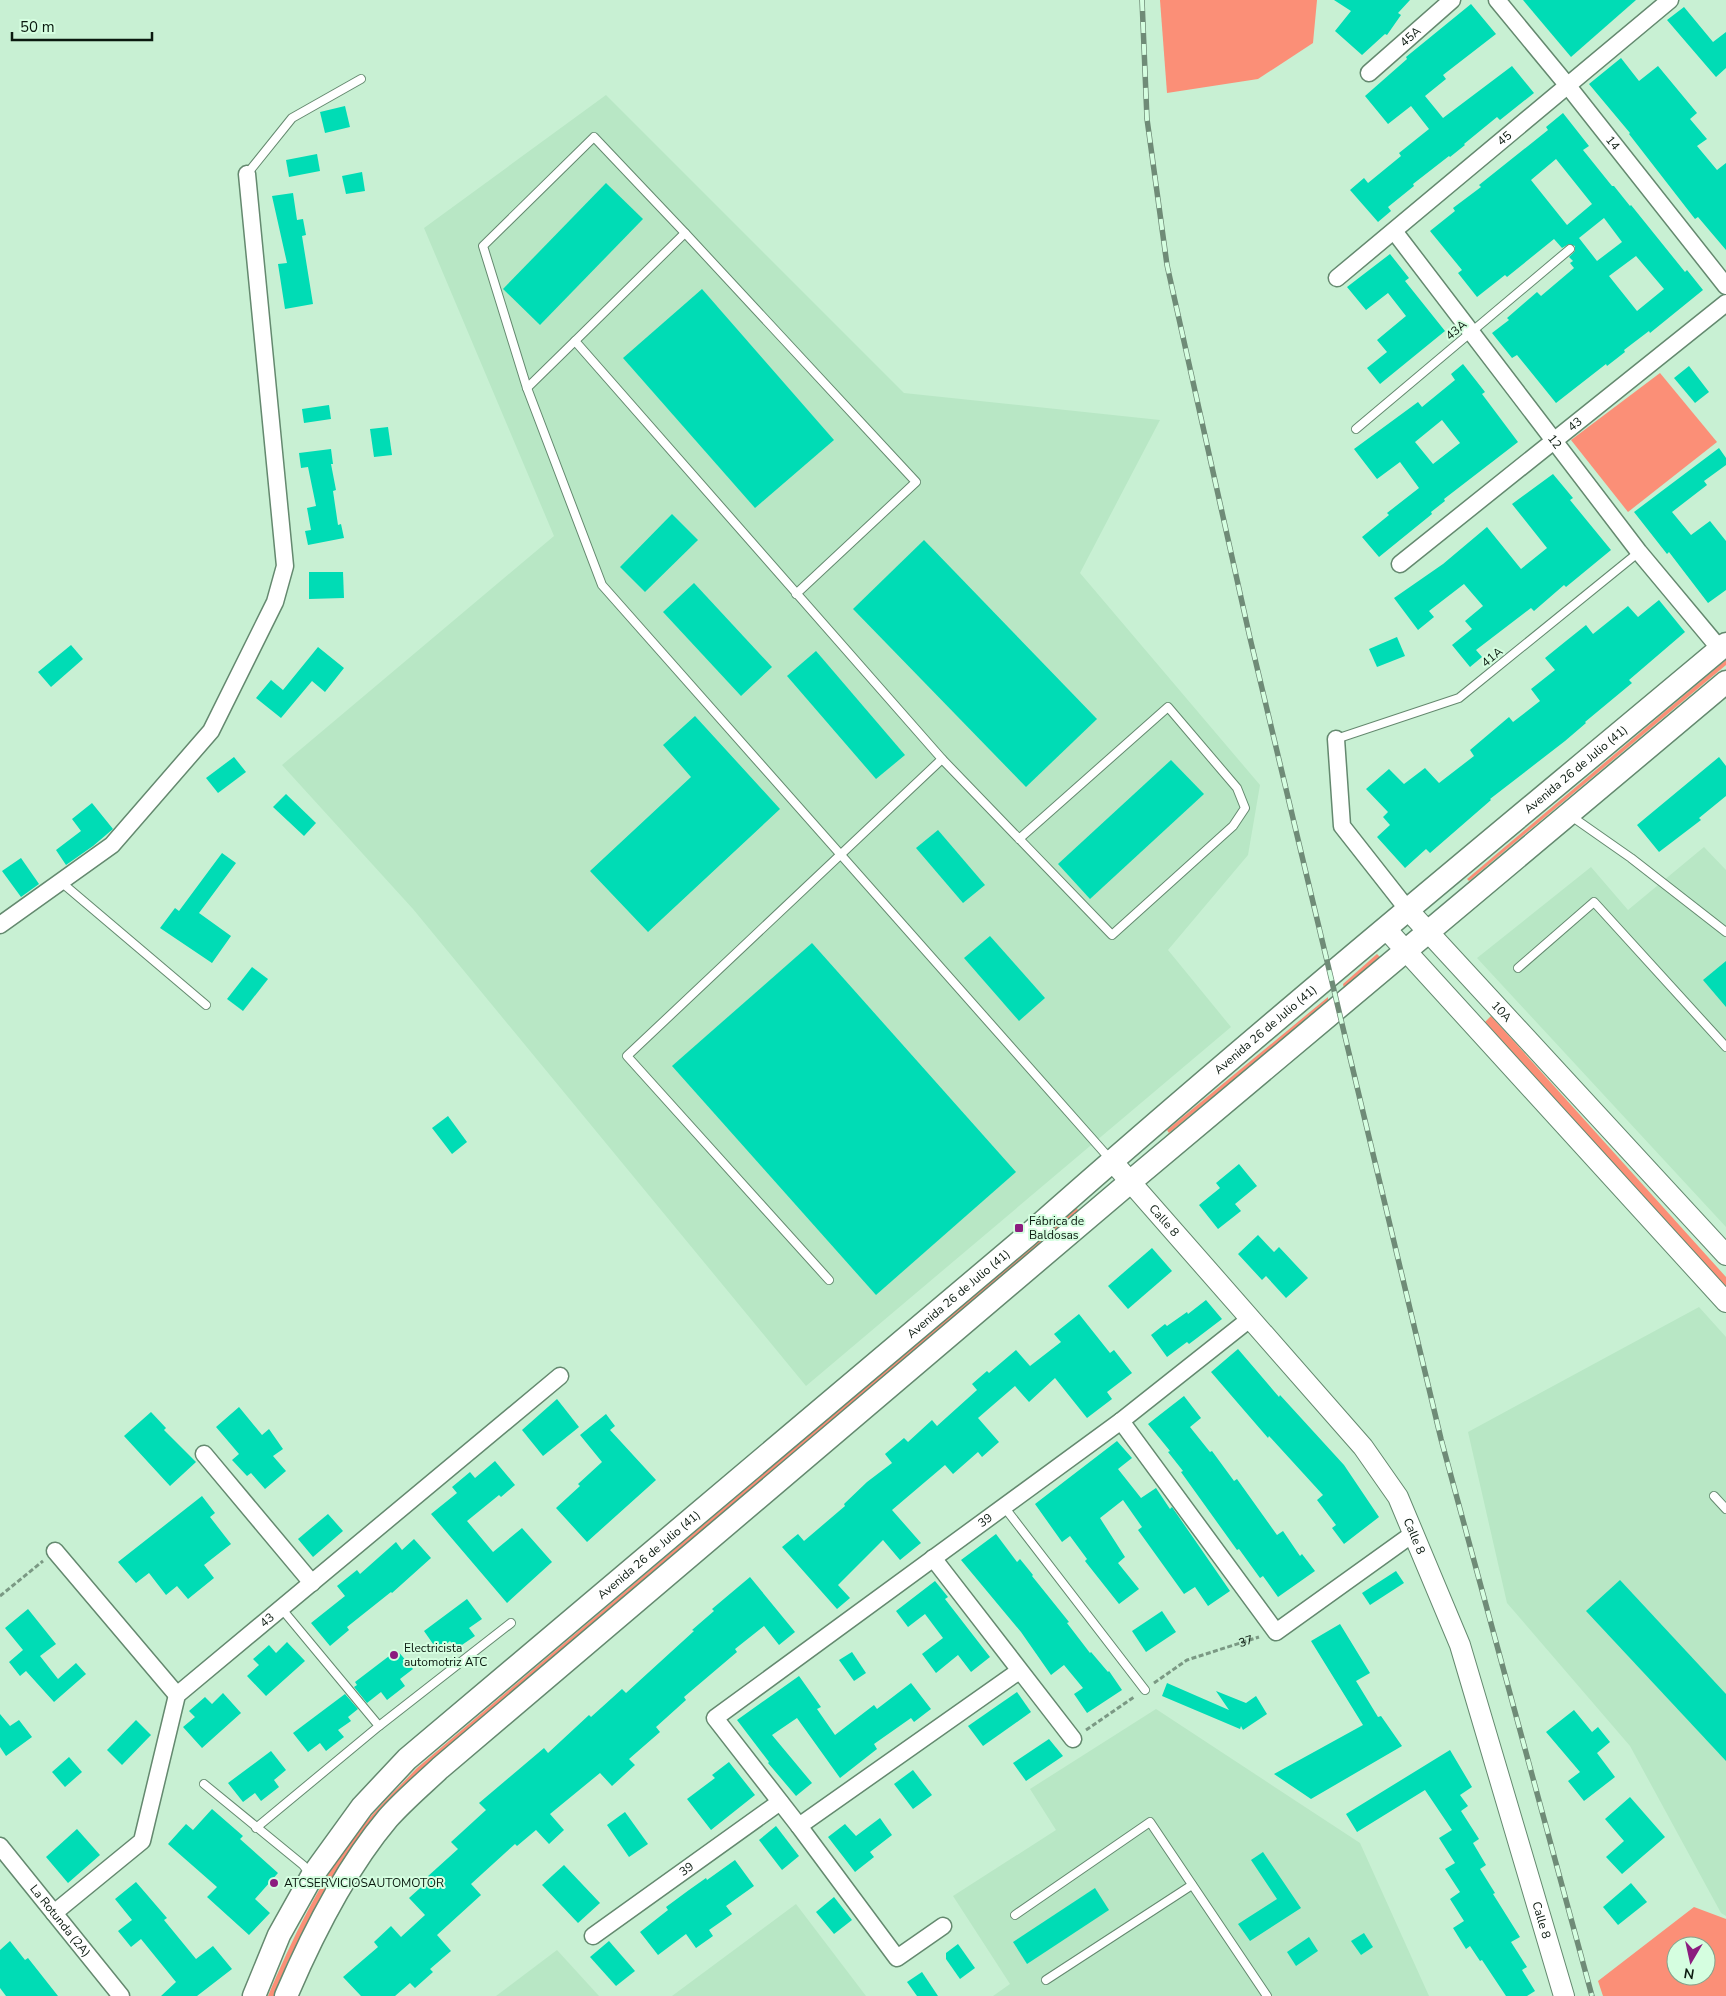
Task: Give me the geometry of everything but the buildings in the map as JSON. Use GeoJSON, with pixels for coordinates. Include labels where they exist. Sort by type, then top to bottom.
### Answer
{"type":"FeatureCollection","features":[{"type":"Feature","properties":{"kind":"main road","name":"Avenida 26 de Julio (41)"},"geometry":{"type":"LineString","coordinates":[[254,1996],[280,1935],[312,1876],[362,1807],[407,1759],[1005,1254],[1112,1160],[1386,928],[1723,646]]}},
{"type":"Feature","properties":{"kind":"main road","name":"Avenida 26 de Julio (41)"},"geometry":{"type":"LineString","coordinates":[[286,1996],[307,1945],[354,1865],[388,1818],[440,1768],[1130,1182],[1726,682]]}},
{"type":"Feature","properties":{"kind":"street","name":"45A"},"geometry":{"type":"LineString","coordinates":[[1369,73],[1452,0]]}},
{"type":"Feature","properties":{"kind":"street","name":"14"},"geometry":{"type":"LineString","coordinates":[[1497,0],[1568,86],[1726,286]]}},
{"type":"Feature","properties":{"kind":"street","name":"45"},"geometry":{"type":"LineString","coordinates":[[1337,278],[1670,0]]}},
{"type":"Feature","properties":{"kind":"street"},"geometry":{"type":"LineString","coordinates":[[0,925],[112,844],[210,731],[276,602],[285,566],[247,174]]}},
{"type":"Feature","properties":{"kind":"street","name":"12"},"geometry":{"type":"LineString","coordinates":[[1394,231],[1639,552],[1723,646]]}},
{"type":"Feature","properties":{"kind":"street","name":"43"},"geometry":{"type":"LineString","coordinates":[[1400,564],[1726,303]]}},
{"type":"Feature","properties":{"kind":"street","name":"10A"},"geometry":{"type":"LineString","coordinates":[[1336,739],[1342,826],[1428,933],[1726,1255]]}},
{"type":"Feature","properties":{"kind":"street"},"geometry":{"type":"LineString","coordinates":[[1386,928],[1726,1302]]}},
{"type":"Feature","properties":{"kind":"street","name":"Calle 8"},"geometry":{"type":"LineString","coordinates":[[1112,1160],[1363,1447],[1398,1497],[1460,1645],[1564,1996]]}},
{"type":"Feature","properties":{"kind":"street","name":"39"},"geometry":{"type":"LineString","coordinates":[[593,1936],[780,1802],[715,1718],[1121,1421],[1251,1318]]}},
{"type":"Feature","properties":{"kind":"street","name":"43"},"geometry":{"type":"LineString","coordinates":[[177,1695],[560,1376]]}},
{"type":"Feature","properties":{"kind":"street"},"geometry":{"type":"LineString","coordinates":[[1121,1421],[1276,1632],[1414,1533]]}},
{"type":"Feature","properties":{"kind":"street"},"geometry":{"type":"LineString","coordinates":[[204,1454],[312,1583]]}},
{"type":"Feature","properties":{"kind":"street"},"geometry":{"type":"LineString","coordinates":[[54,1912],[142,1841],[177,1695],[55,1551]]}},
{"type":"Feature","properties":{"kind":"street"},"geometry":{"type":"LineString","coordinates":[[933,1558],[1073,1739]]}},
{"type":"Feature","properties":{"kind":"street"},"geometry":{"type":"LineString","coordinates":[[799,1826],[1019,1671]]}},
{"type":"Feature","properties":{"kind":"street"},"geometry":{"type":"LineString","coordinates":[[780,1802],[896,1958],[943,1926]]}},
{"type":"Feature","properties":{"kind":"street","name":"La Rotunda (2A)"},"geometry":{"type":"LineString","coordinates":[[0,1846],[120,1996]]}},
{"type":"Feature","properties":{"kind":"lane"},"geometry":{"type":"LineString","coordinates":[[247,174],[292,118],[361,79]]}},
{"type":"Feature","properties":{"kind":"lane"},"geometry":{"type":"LineString","coordinates":[[796,594],[916,482],[594,136],[483,246],[527,388],[602,585],[1112,1160]]}},
{"type":"Feature","properties":{"kind":"lane"},"geometry":{"type":"LineString","coordinates":[[527,388],[685,233]]}},
{"type":"Feature","properties":{"kind":"lane","name":"43A"},"geometry":{"type":"LineString","coordinates":[[1356,429],[1570,249]]}},
{"type":"Feature","properties":{"kind":"lane"},"geometry":{"type":"LineString","coordinates":[[575,341],[942,759],[1019,839],[1112,935],[1233,826],[1245,808],[1237,788],[1168,707],[1019,839]]}},
{"type":"Feature","properties":{"kind":"lane","name":"41A"},"geometry":{"type":"LineString","coordinates":[[1336,739],[1459,698],[1639,552]]}},
{"type":"Feature","properties":{"kind":"lane"},"geometry":{"type":"LineString","coordinates":[[829,1280],[627,1056],[942,759]]}},
{"type":"Feature","properties":{"kind":"lane"},"geometry":{"type":"LineString","coordinates":[[1569,814],[1631,858],[1726,932]]}},
{"type":"Feature","properties":{"kind":"lane"},"geometry":{"type":"LineString","coordinates":[[60,882],[206,1004]]}},
{"type":"Feature","properties":{"kind":"lane"},"geometry":{"type":"LineString","coordinates":[[1518,968],[1594,902],[1726,1047]]}},
{"type":"Feature","properties":{"kind":"lane"},"geometry":{"type":"LineString","coordinates":[[1714,1496],[1726,1509]]}},
{"type":"Feature","properties":{"kind":"lane"},"geometry":{"type":"LineString","coordinates":[[1004,1508],[1145,1690]]}},
{"type":"Feature","properties":{"kind":"lane"},"geometry":{"type":"LineString","coordinates":[[281,1608],[379,1726]]}},
{"type":"Feature","properties":{"kind":"lane"},"geometry":{"type":"LineString","coordinates":[[256,1828],[379,1726],[511,1623]]}},
{"type":"Feature","properties":{"kind":"lane"},"geometry":{"type":"LineString","coordinates":[[204,1784],[302,1865],[312,1876]]}},
{"type":"Feature","properties":{"kind":"lane"},"geometry":{"type":"LineString","coordinates":[[1015,1915],[1150,1822],[1267,1996]]}},
{"type":"Feature","properties":{"kind":"lane"},"geometry":{"type":"LineString","coordinates":[[1046,1980],[1192,1885]]}},
{"type":"Feature","properties":{"kind":"path"},"geometry":{"type":"LineString","coordinates":[[0,1596],[55,1551]]}},
{"type":"Feature","properties":{"kind":"path","name":"37"},"geometry":{"type":"LineString","coordinates":[[1073,1739],[1187,1660],[1276,1632]]}},
{"type":"Feature","properties":{"kind":"shaded area"},"geometry":{"type":"Polygon","coordinates":[[[1160,0],[1317,0],[1313,43],[1258,79],[1167,93],[1160,0]]]}},
{"type":"Feature","properties":{"kind":"shaded area"},"geometry":{"type":"Polygon","coordinates":[[[606,95],[904,393],[1160,420],[1080,573],[1260,785],[1248,855],[1168,950],[1231,1027],[806,1386],[413,909],[282,765],[554,536],[424,228],[606,95]]]}},
{"type":"Feature","properties":{"kind":"shaded area"},"geometry":{"type":"Polygon","coordinates":[[[1660,373],[1717,442],[1628,512],[1571,440],[1660,373]]]}},
{"type":"Feature","properties":{"kind":"shaded area"},"geometry":{"type":"Polygon","coordinates":[[[1726,660],[1726,665],[1469,881],[1467,879],[1726,660]]]}},
{"type":"Feature","properties":{"kind":"shaded area"},"geometry":{"type":"Polygon","coordinates":[[[1704,847],[1726,870],[1726,1227],[1477,958],[1591,867],[1628,910],[1704,847]]]}},
{"type":"Feature","properties":{"kind":"shaded area"},"geometry":{"type":"Polygon","coordinates":[[[1377,954],[1380,957],[1344,989],[1343,984],[1377,954]]]}},
{"type":"Feature","properties":{"kind":"shaded area"},"geometry":{"type":"Polygon","coordinates":[[[1328,997],[1328,1001],[1169,1133],[1167,1130],[1328,997]]]}},
{"type":"Feature","properties":{"kind":"shaded area"},"geometry":{"type":"Polygon","coordinates":[[[1491,1016],[1726,1277],[1726,1288],[1485,1022],[1491,1016]]]}},
{"type":"Feature","properties":{"kind":"shaded area"},"geometry":{"type":"Polygon","coordinates":[[[1077,1208],[1078,1211],[532,1675],[357,1840],[325,1889],[287,1963],[274,1996],[268,1996],[307,1913],[329,1873],[355,1835],[417,1768],[1077,1208]]]}},
{"type":"Feature","properties":{"kind":"shaded area"},"geometry":{"type":"Polygon","coordinates":[[[1699,1307],[1726,1337],[1726,1916],[1721,1913],[1630,1746],[1507,1603],[1468,1432],[1699,1307]]]}},
{"type":"Feature","properties":{"kind":"shaded area"},"geometry":{"type":"Polygon","coordinates":[[[1156,1709],[1360,1843],[1429,1996],[993,1996],[1010,1984],[953,1896],[1056,1830],[1030,1789],[1156,1709]]]}},
{"type":"Feature","properties":{"kind":"shaded area"},"geometry":{"type":"Polygon","coordinates":[[[796,1904],[866,1996],[672,1996],[796,1904]]]}},
{"type":"Feature","properties":{"kind":"shaded area"},"geometry":{"type":"Polygon","coordinates":[[[1694,1907],[1726,1919],[1726,1996],[1603,1996],[1598,1981],[1694,1907]]]}},
{"type":"Feature","properties":{"kind":"shaded area"},"geometry":{"type":"Polygon","coordinates":[[[557,1950],[599,1996],[496,1996],[557,1950]]]}},
{"type":"Feature","properties":{"kind":"railway"},"geometry":{"type":"LineString","coordinates":[[1142,0],[1147,119],[1167,265],[1250,638],[1441,1439],[1592,1996]]}},
{"type":"Feature","properties":{"kind":"place","name":"Fábrica de Baldosas"},"geometry":{"type":"Point","coordinates":[1019,1228]}},
{"type":"Feature","properties":{"kind":"place","name":"Electricista automotriz ATC"},"geometry":{"type":"Point","coordinates":[394,1655]}},
{"type":"Feature","properties":{"kind":"place","name":"ATCSERVICIOSAUTOMOTOR"},"geometry":{"type":"Point","coordinates":[274,1883]}}]}
